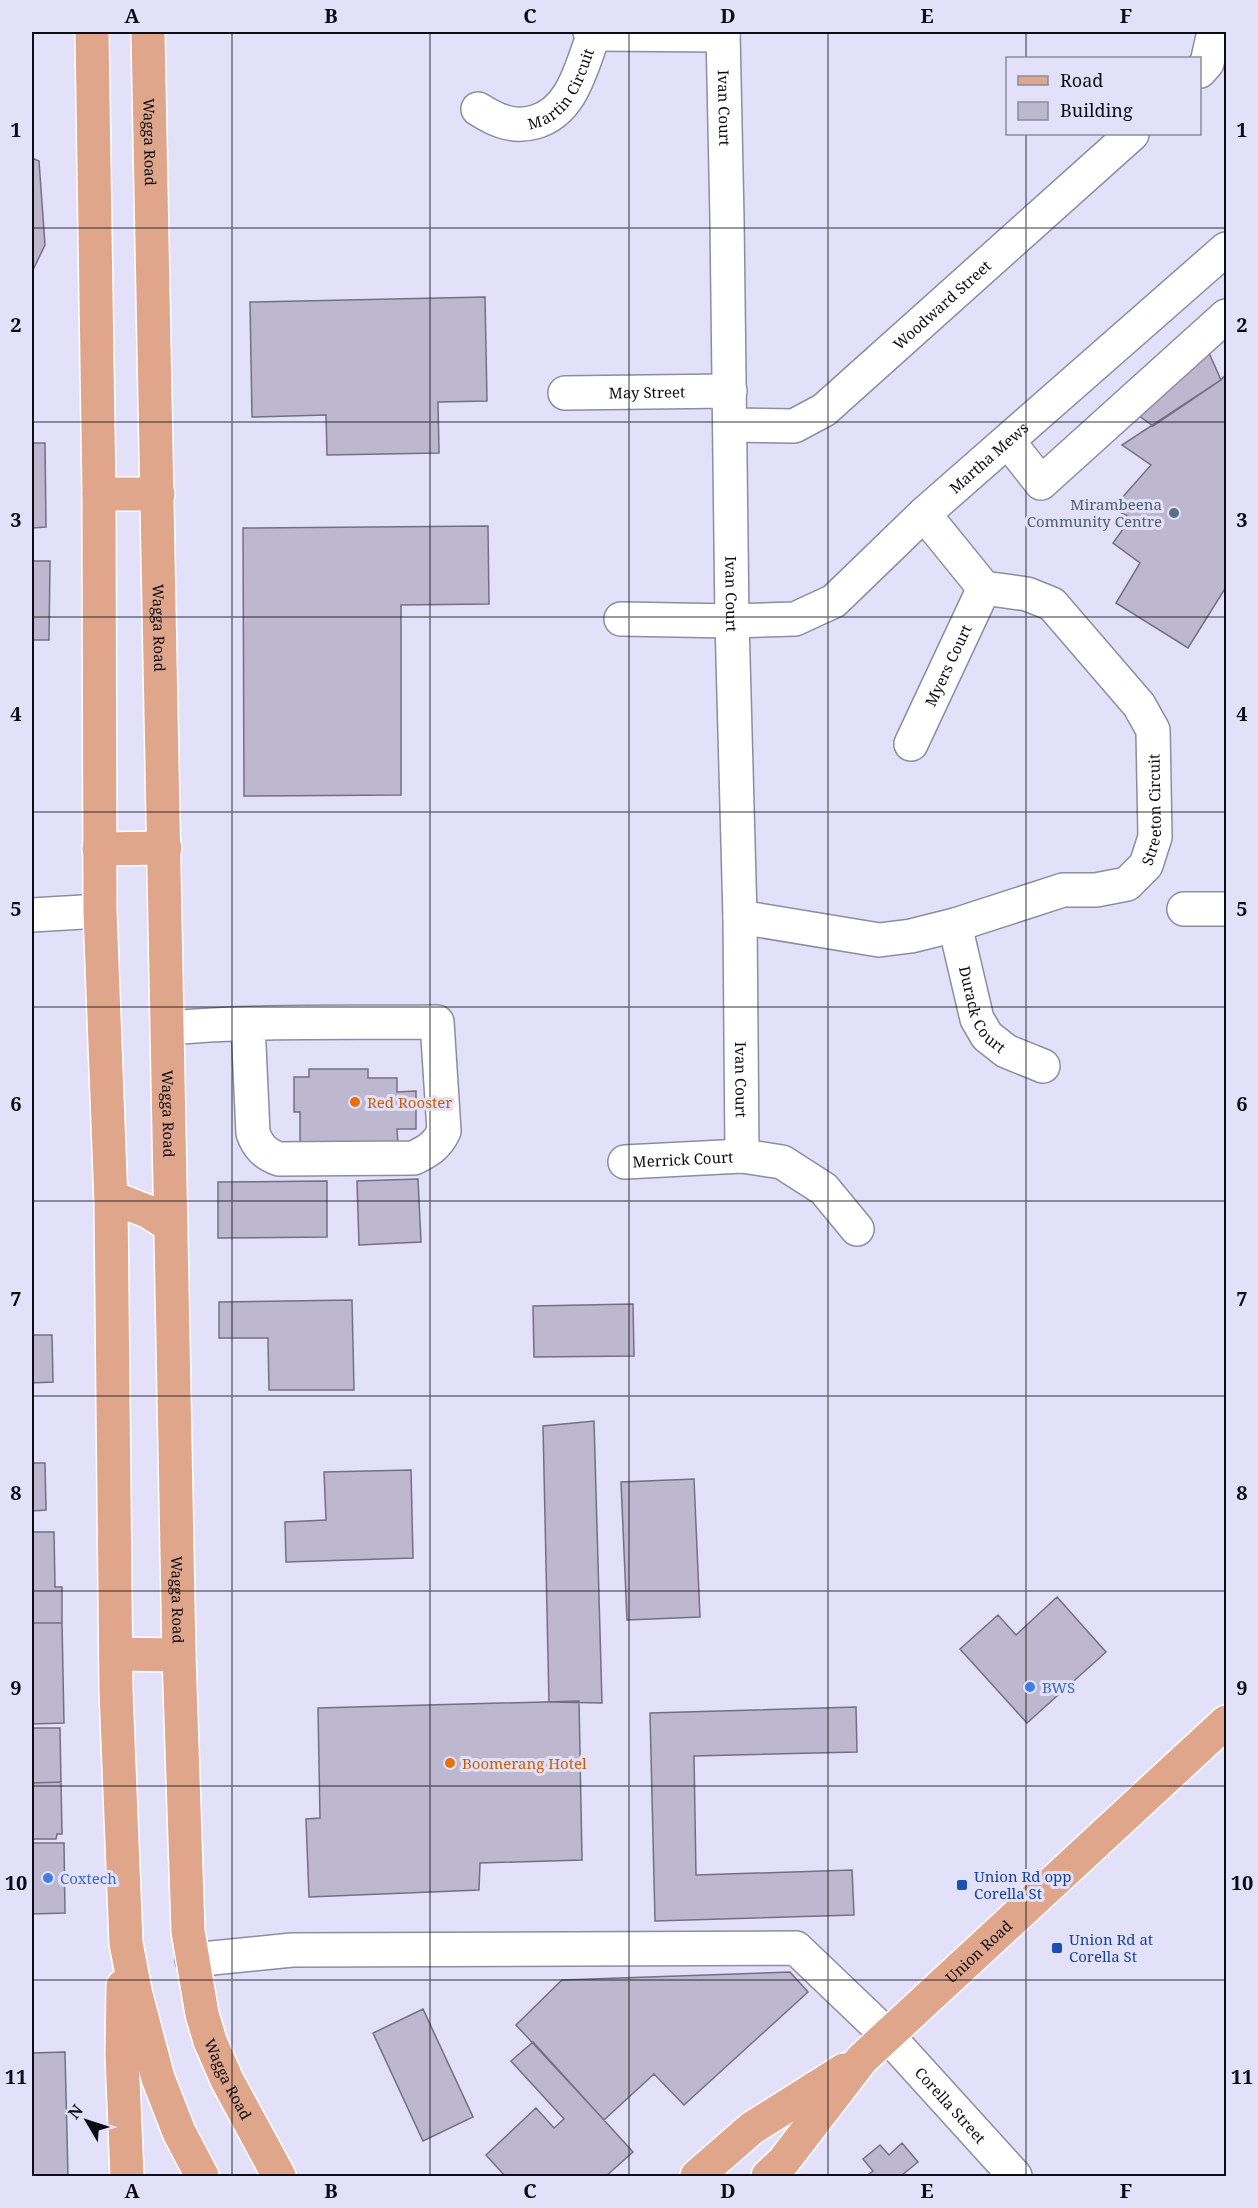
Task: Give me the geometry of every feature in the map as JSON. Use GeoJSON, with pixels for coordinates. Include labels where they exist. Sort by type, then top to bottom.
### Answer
{"type":"FeatureCollection","features":[{"type":"Feature","properties":{"kind":"main road"},"geometry":{"type":"LineString","coordinates":[[92,32],[99,494],[100,911],[111,1197],[116,1654],[126,1943],[122,2029],[127,2176]]}},
{"type":"Feature","properties":{"kind":"main road","name":"Wagga Road"},"geometry":{"type":"LineString","coordinates":[[148,32],[179,1655],[187,1900],[192,1960],[202,2014],[210,2041],[227,2080],[279,2176]]}},
{"type":"Feature","properties":{"kind":"main road"},"geometry":{"type":"LineString","coordinates":[[99,494],[158,494]]}},
{"type":"Feature","properties":{"kind":"main road"},"geometry":{"type":"LineString","coordinates":[[99,849],[165,848]]}},
{"type":"Feature","properties":{"kind":"main road"},"geometry":{"type":"LineString","coordinates":[[111,1197],[149,1212],[171,1226]]}},
{"type":"Feature","properties":{"kind":"main road"},"geometry":{"type":"LineString","coordinates":[[116,1654],[179,1655]]}},
{"type":"Feature","properties":{"kind":"main road","name":"Union Road"},"geometry":{"type":"LineString","coordinates":[[768,2176],[783,2163],[862,2059],[1227,1722]]}},
{"type":"Feature","properties":{"kind":"main road"},"geometry":{"type":"LineString","coordinates":[[126,1943],[136,1995],[158,2078],[179,2132],[202,2176]]}},
{"type":"Feature","properties":{"kind":"main road","name":"Union Road"},"geometry":{"type":"LineString","coordinates":[[698,2176],[752,2128],[862,2059]]}},
{"type":"Feature","properties":{"kind":"street"},"geometry":{"type":"LineString","coordinates":[[1201,70],[1207,63],[1214,32]]}},
{"type":"Feature","properties":{"kind":"street"},"geometry":{"type":"LineString","coordinates":[[592,33],[723,33]]}},
{"type":"Feature","properties":{"kind":"street","name":"Martin Circuit"},"geometry":{"type":"LineString","coordinates":[[478,110],[507,124],[527,124],[547,118],[560,107],[568,96],[592,33]]}},
{"type":"Feature","properties":{"kind":"street","name":"Ivan Court"},"geometry":{"type":"LineString","coordinates":[[723,33],[732,621],[741,917],[742,1156]]}},
{"type":"Feature","properties":{"kind":"street","name":"Woodward Street"},"geometry":{"type":"LineString","coordinates":[[730,425],[794,426],[824,410],[1130,135]]}},
{"type":"Feature","properties":{"kind":"street","name":"Martha Mews"},"geometry":{"type":"LineString","coordinates":[[621,619],[732,621],[795,619],[834,601],[924,514],[1227,249]]}},
{"type":"Feature","properties":{"kind":"street"},"geometry":{"type":"LineString","coordinates":[[1008,441],[1041,483],[1227,316]]}},
{"type":"Feature","properties":{"kind":"street","name":"May Street"},"geometry":{"type":"LineString","coordinates":[[565,393],[730,391]]}},
{"type":"Feature","properties":{"kind":"street"},"geometry":{"type":"LineString","coordinates":[[924,514],[984,588]]}},
{"type":"Feature","properties":{"kind":"street","name":"Myers Court"},"geometry":{"type":"LineString","coordinates":[[911,744],[984,588]]}},
{"type":"Feature","properties":{"kind":"street","name":"Streeton Circuit"},"geometry":{"type":"LineString","coordinates":[[741,917],[879,940],[912,936],[955,925],[1063,890],[1096,890],[1127,884],[1146,865],[1155,837],[1153,730],[1139,705],[1052,604],[1027,594],[984,588]]}},
{"type":"Feature","properties":{"kind":"street"},"geometry":{"type":"LineString","coordinates":[[1184,909],[1227,909]]}},
{"type":"Feature","properties":{"kind":"street"},"geometry":{"type":"LineString","coordinates":[[32,915],[100,911]]}},
{"type":"Feature","properties":{"kind":"street","name":"Durack Court"},"geometry":{"type":"LineString","coordinates":[[955,925],[977,1019],[987,1036],[1006,1051],[1043,1066]]}},
{"type":"Feature","properties":{"kind":"street"},"geometry":{"type":"LineString","coordinates":[[168,1028],[209,1024],[437,1022],[444,1131],[440,1140],[432,1149],[414,1158],[279,1159],[262,1150],[256,1143],[253,1133],[248,1024]]}},
{"type":"Feature","properties":{"kind":"street","name":"Merrick Court"},"geometry":{"type":"LineString","coordinates":[[625,1162],[742,1156],[782,1162],[824,1189],[856,1229]]}},
{"type":"Feature","properties":{"kind":"street","name":"Corella Street"},"geometry":{"type":"LineString","coordinates":[[192,1960],[292,1950],[796,1948],[887,2035],[1015,2176]]}},
{"type":"Feature","properties":{"kind":"building"},"geometry":{"type":"Polygon","coordinates":[[[32,158],[39,161],[45,245],[32,272],[32,158]]]}},
{"type":"Feature","properties":{"kind":"building"},"geometry":{"type":"Polygon","coordinates":[[[485,297],[487,401],[438,402],[439,453],[327,455],[326,415],[252,417],[250,302],[485,297]]]}},
{"type":"Feature","properties":{"kind":"building"},"geometry":{"type":"Polygon","coordinates":[[[1198,328],[1221,380],[1153,426],[1116,399],[1198,328]]]}},
{"type":"Feature","properties":{"kind":"building","name":"Mirambeena Community Centre"},"geometry":{"type":"Polygon","coordinates":[[[1226,374],[1226,587],[1188,648],[1116,603],[1140,563],[1113,543],[1131,518],[1113,508],[1151,465],[1122,445],[1221,380],[1226,374]]]}},
{"type":"Feature","properties":{"kind":"building"},"geometry":{"type":"Polygon","coordinates":[[[32,443],[45,443],[46,527],[32,528],[32,443]]]}},
{"type":"Feature","properties":{"kind":"building"},"geometry":{"type":"Polygon","coordinates":[[[488,526],[489,604],[401,605],[401,795],[244,796],[243,528],[488,526]]]}},
{"type":"Feature","properties":{"kind":"building"},"geometry":{"type":"Polygon","coordinates":[[[32,561],[50,561],[49,640],[32,640],[32,561]]]}},
{"type":"Feature","properties":{"kind":"building","name":"Red Rooster"},"geometry":{"type":"Polygon","coordinates":[[[309,1069],[368,1069],[368,1078],[397,1078],[397,1092],[416,1091],[416,1129],[397,1129],[398,1146],[300,1146],[300,1112],[294,1112],[294,1077],[309,1077],[309,1069]]]}},
{"type":"Feature","properties":{"kind":"building"},"geometry":{"type":"Polygon","coordinates":[[[418,1179],[421,1242],[359,1245],[357,1181],[418,1179]]]}},
{"type":"Feature","properties":{"kind":"building"},"geometry":{"type":"Polygon","coordinates":[[[327,1181],[327,1237],[218,1238],[218,1182],[327,1181]]]}},
{"type":"Feature","properties":{"kind":"building"},"geometry":{"type":"Polygon","coordinates":[[[352,1300],[354,1390],[269,1390],[268,1338],[219,1338],[219,1302],[352,1300]]]}},
{"type":"Feature","properties":{"kind":"building"},"geometry":{"type":"Polygon","coordinates":[[[633,1304],[634,1356],[534,1357],[533,1306],[633,1304]]]}},
{"type":"Feature","properties":{"kind":"building"},"geometry":{"type":"Polygon","coordinates":[[[32,1335],[52,1335],[53,1382],[32,1383],[32,1335]]]}},
{"type":"Feature","properties":{"kind":"building"},"geometry":{"type":"Polygon","coordinates":[[[594,1421],[602,1703],[549,1702],[543,1426],[594,1421]]]}},
{"type":"Feature","properties":{"kind":"building"},"geometry":{"type":"Polygon","coordinates":[[[32,1463],[45,1463],[46,1510],[32,1511],[32,1463]]]}},
{"type":"Feature","properties":{"kind":"building"},"geometry":{"type":"Polygon","coordinates":[[[411,1470],[413,1558],[286,1562],[285,1522],[326,1520],[324,1472],[411,1470]]]}},
{"type":"Feature","properties":{"kind":"building"},"geometry":{"type":"Polygon","coordinates":[[[694,1479],[700,1617],[627,1620],[621,1482],[694,1479]]]}},
{"type":"Feature","properties":{"kind":"building"},"geometry":{"type":"Polygon","coordinates":[[[32,1532],[54,1532],[55,1587],[62,1587],[62,1623],[32,1623],[32,1532]]]}},
{"type":"Feature","properties":{"kind":"building","name":"BWS"},"geometry":{"type":"Polygon","coordinates":[[[1057,1597],[1106,1652],[1027,1723],[960,1649],[998,1615],[1016,1635],[1057,1597]]]}},
{"type":"Feature","properties":{"kind":"building"},"geometry":{"type":"Polygon","coordinates":[[[32,1623],[62,1623],[64,1723],[32,1724],[32,1623]]]}},
{"type":"Feature","properties":{"kind":"building","name":"Boomerang Hotel"},"geometry":{"type":"Polygon","coordinates":[[[579,1701],[582,1860],[480,1863],[479,1890],[309,1897],[306,1819],[320,1818],[318,1708],[579,1701]]]}},
{"type":"Feature","properties":{"kind":"building"},"geometry":{"type":"Polygon","coordinates":[[[856,1707],[857,1752],[694,1756],[696,1875],[852,1870],[854,1915],[655,1921],[650,1713],[856,1707]]]}},
{"type":"Feature","properties":{"kind":"building"},"geometry":{"type":"Polygon","coordinates":[[[32,1728],[60,1728],[61,1782],[32,1783],[32,1728]]]}},
{"type":"Feature","properties":{"kind":"building"},"geometry":{"type":"Polygon","coordinates":[[[61,1782],[62,1834],[57,1834],[56,1839],[32,1839],[32,1783],[61,1782]]]}},
{"type":"Feature","properties":{"kind":"building","name":"Coxtech"},"geometry":{"type":"Polygon","coordinates":[[[32,1843],[64,1843],[65,1913],[32,1914],[32,1843]]]}},
{"type":"Feature","properties":{"kind":"building"},"geometry":{"type":"Polygon","coordinates":[[[790,1972],[808,1992],[684,2105],[654,2074],[604,2120],[516,2025],[562,1980],[790,1972]]]}},
{"type":"Feature","properties":{"kind":"building"},"geometry":{"type":"Polygon","coordinates":[[[423,2009],[473,2117],[423,2141],[373,2033],[423,2009]]]}},
{"type":"Feature","properties":{"kind":"building"},"geometry":{"type":"Polygon","coordinates":[[[533,2042],[633,2152],[606,2176],[505,2176],[486,2155],[536,2108],[554,2128],[564,2119],[511,2061],[533,2042]]]}},
{"type":"Feature","properties":{"kind":"building"},"geometry":{"type":"Polygon","coordinates":[[[65,2052],[68,2176],[32,2176],[32,2053],[65,2052]]]}},
{"type":"Feature","properties":{"kind":"building"},"geometry":{"type":"Polygon","coordinates":[[[902,2143],[918,2162],[901,2176],[866,2176],[873,2171],[863,2159],[880,2145],[889,2155],[902,2143]]]}},
{"type":"Feature","properties":{"kind":"place","name":"Mirambeena Community Centre"},"geometry":{"type":"Point","coordinates":[1174,513]}},
{"type":"Feature","properties":{"kind":"place","name":"Red Rooster"},"geometry":{"type":"Point","coordinates":[355,1102]}},
{"type":"Feature","properties":{"kind":"place","name":"BWS"},"geometry":{"type":"Point","coordinates":[1030,1687]}},
{"type":"Feature","properties":{"kind":"place","name":"Boomerang Hotel"},"geometry":{"type":"Point","coordinates":[450,1763]}},
{"type":"Feature","properties":{"kind":"place","name":"Coxtech"},"geometry":{"type":"Point","coordinates":[48,1878]}},
{"type":"Feature","properties":{"kind":"place","name":"Union Rd opp Corella St"},"geometry":{"type":"Point","coordinates":[962,1885]}},
{"type":"Feature","properties":{"kind":"place","name":"Union Rd at Corella St"},"geometry":{"type":"Point","coordinates":[1057,1948]}}]}
